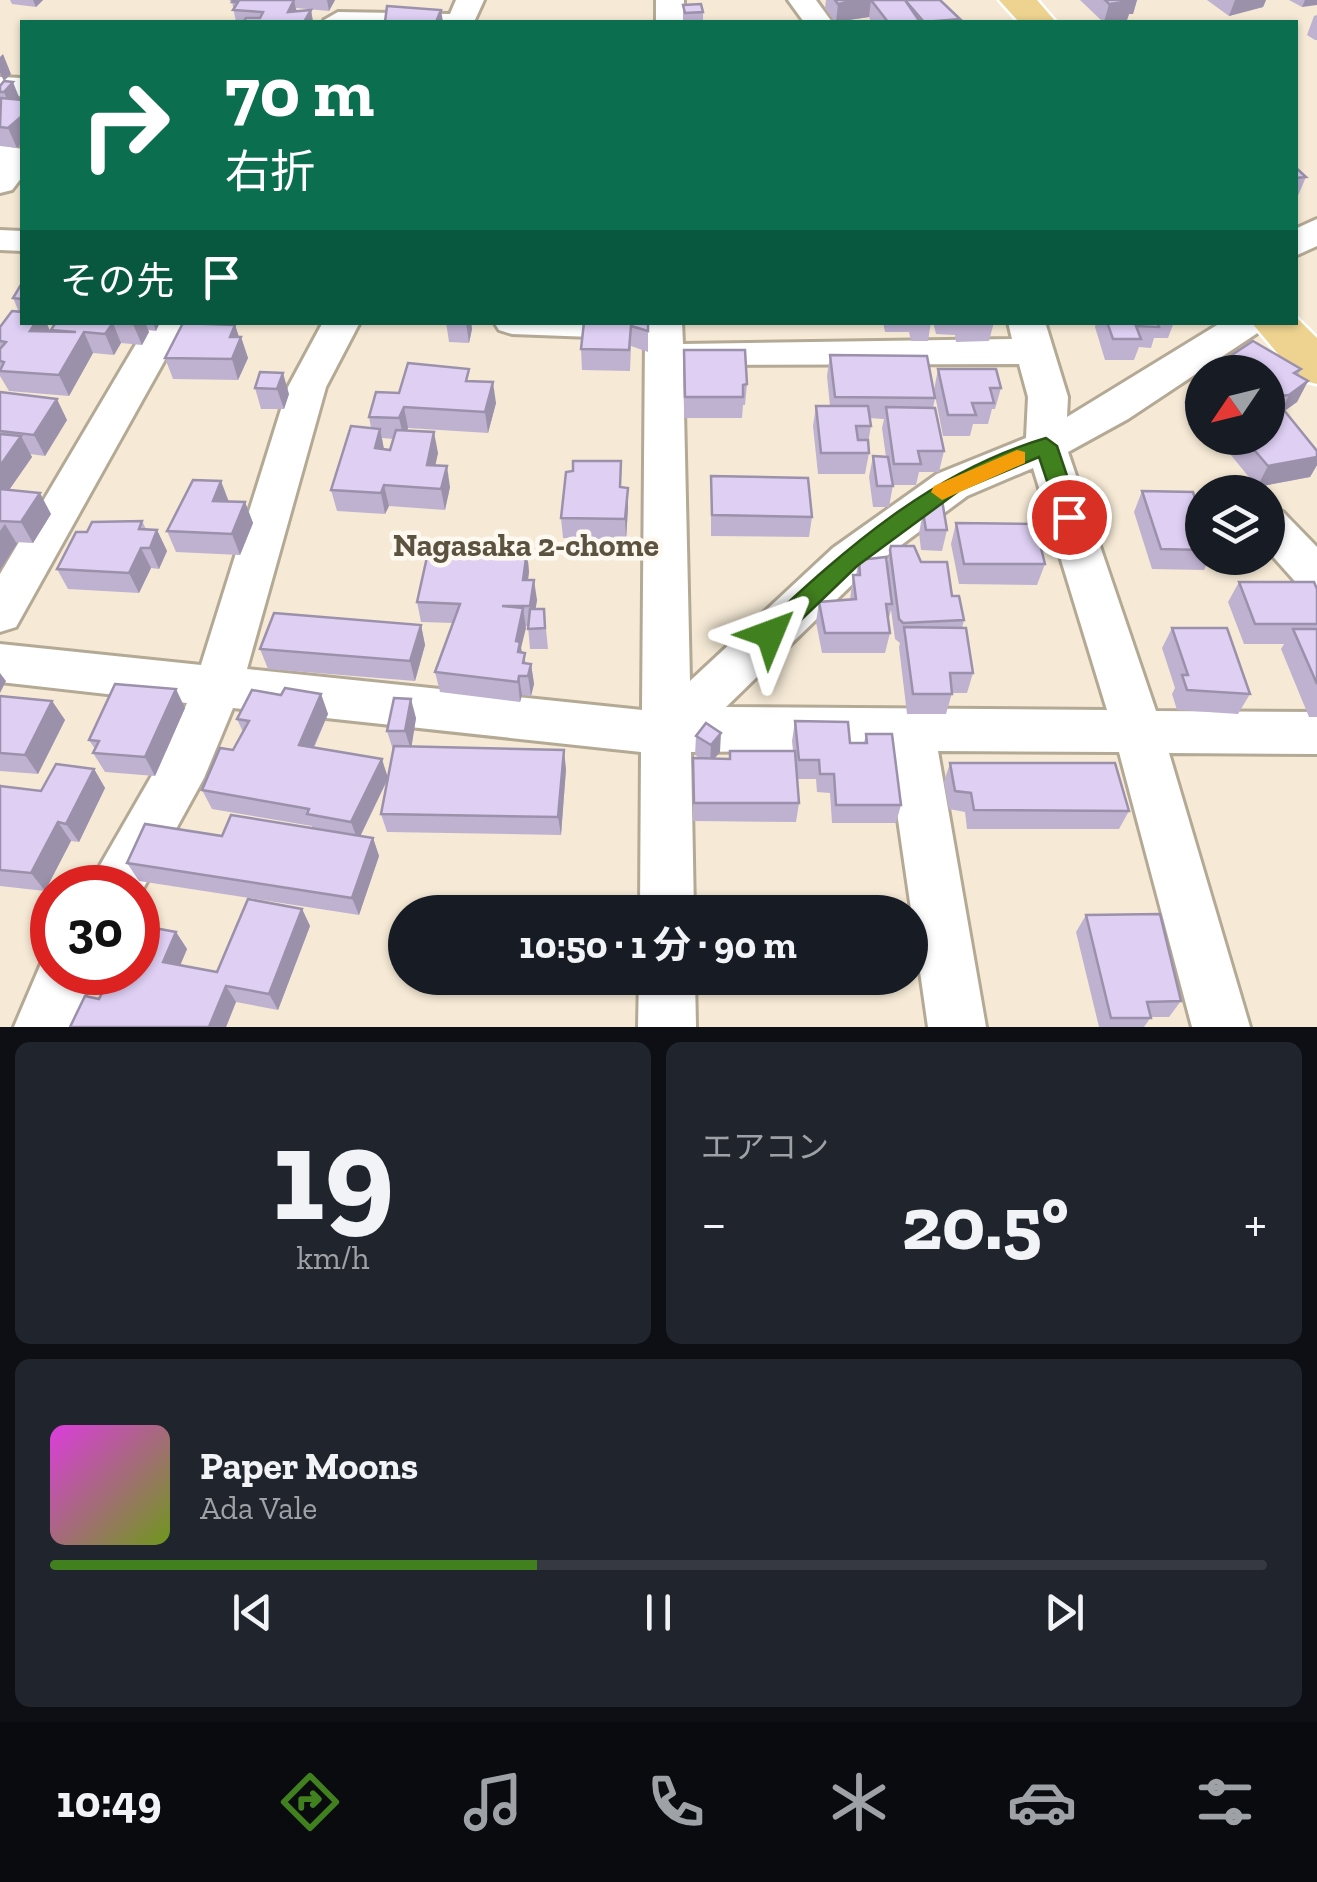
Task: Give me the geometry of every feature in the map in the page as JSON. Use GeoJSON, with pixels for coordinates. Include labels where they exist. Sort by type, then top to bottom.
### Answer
{"type":"FeatureCollection","features":[{"type":"Feature","properties":{"kind":"main road"},"geometry":{"type":"LineString","coordinates":[[982,0],[1000,20]]}},
{"type":"Feature","properties":{"kind":"main road"},"geometry":{"type":"LineString","coordinates":[[1017,0],[1036,20]]}},
{"type":"Feature","properties":{"kind":"main road"},"geometry":{"type":"LineString","coordinates":[[1298,301],[1317,320]]}},
{"type":"Feature","properties":{"kind":"main road"},"geometry":{"type":"LineString","coordinates":[[1277,325],[1317,368]]}},
{"type":"Feature","properties":{"kind":"street"},"geometry":{"type":"LineString","coordinates":[[341,14],[430,20]]}},
{"type":"Feature","properties":{"kind":"street"},"geometry":{"type":"LineString","coordinates":[[0,182],[20,160]]}},
{"type":"Feature","properties":{"kind":"street"},"geometry":{"type":"LineString","coordinates":[[0,614],[166,325]]}},
{"type":"Feature","properties":{"kind":"street"},"geometry":{"type":"LineString","coordinates":[[127,865],[186,763],[219,684],[306,386],[340,325]]}},
{"type":"Feature","properties":{"kind":"street"},"geometry":{"type":"LineString","coordinates":[[547,325],[664,335],[1030,337],[1048,398],[1046,446],[1138,731],[1220,1027]]}},
{"type":"Feature","properties":{"kind":"street"},"geometry":{"type":"LineString","coordinates":[[666,734],[849,560],[952,484],[1046,446],[1114,409],[1244,325]]}},
{"type":"Feature","properties":{"kind":"street"},"geometry":{"type":"LineString","coordinates":[[664,335],[667,895]]}},
{"type":"Feature","properties":{"kind":"street"},"geometry":{"type":"LineString","coordinates":[[1285,541],[1317,576]]}},
{"type":"Feature","properties":{"kind":"street"},"geometry":{"type":"LineString","coordinates":[[0,663],[666,734],[715,728],[1317,733]]}},
{"type":"Feature","properties":{"kind":"street"},"geometry":{"type":"LineString","coordinates":[[910,730],[957,1027]]}},
{"type":"Feature","properties":{"kind":"street"},"geometry":{"type":"LineString","coordinates":[[43,1027],[56,995]]}},
{"type":"Feature","properties":{"kind":"street"},"geometry":{"type":"LineString","coordinates":[[667,995],[667,1027]]}},
{"type":"Feature","properties":{"kind":"building"},"geometry":{"type":"Polygon","coordinates":[[[294,0],[288,12],[311,10],[305,20],[244,20],[260,18],[263,12],[233,10],[238,2],[232,2],[294,0]]]}},
{"type":"Feature","properties":{"kind":"building"},"geometry":{"type":"Polygon","coordinates":[[[871,0],[905,0],[919,20],[886,20],[871,0]]]}},
{"type":"Feature","properties":{"kind":"building"},"geometry":{"type":"Polygon","coordinates":[[[905,0],[940,0],[960,19],[948,20],[922,20],[905,0]]]}},
{"type":"Feature","properties":{"kind":"building"},"geometry":{"type":"Polygon","coordinates":[[[1105,0],[1132,0],[1133,1],[1109,4],[1105,0]]]}},
{"type":"Feature","properties":{"kind":"building"},"geometry":{"type":"Polygon","coordinates":[[[701,4],[703,12],[685,13],[683,5],[701,4]]]}},
{"type":"Feature","properties":{"kind":"building"},"geometry":{"type":"Polygon","coordinates":[[[387,6],[441,10],[437,20],[385,20],[387,6]]]}},
{"type":"Feature","properties":{"kind":"building"},"geometry":{"type":"Polygon","coordinates":[[[4,81],[13,82],[0,92],[0,86],[4,81]]]}},
{"type":"Feature","properties":{"kind":"building"},"geometry":{"type":"Polygon","coordinates":[[[1,98],[20,100],[20,118],[8,128],[0,127],[1,98]]]}},
{"type":"Feature","properties":{"kind":"building"},"geometry":{"type":"Polygon","coordinates":[[[12,311],[20,312],[20,325],[34,325],[30,331],[76,332],[51,330],[54,325],[112,325],[105,334],[84,332],[59,375],[0,371],[4,362],[0,361],[0,349],[6,342],[0,341],[0,327],[12,311]]]}},
{"type":"Feature","properties":{"kind":"building"},"geometry":{"type":"Polygon","coordinates":[[[182,325],[235,325],[230,337],[241,337],[232,359],[165,358],[182,325]]]}},
{"type":"Feature","properties":{"kind":"building"},"geometry":{"type":"Polygon","coordinates":[[[584,325],[648,325],[648,331],[631,326],[629,350],[581,349],[584,325]]]}},
{"type":"Feature","properties":{"kind":"building"},"geometry":{"type":"Polygon","coordinates":[[[1108,325],[1158,325],[1159,327],[1136,326],[1141,339],[1113,339],[1108,325]]]}},
{"type":"Feature","properties":{"kind":"building"},"geometry":{"type":"Polygon","coordinates":[[[1253,341],[1277,355],[1232,355],[1253,341]]]}},
{"type":"Feature","properties":{"kind":"building"},"geometry":{"type":"Polygon","coordinates":[[[684,350],[745,350],[747,384],[743,385],[743,397],[685,397],[684,350]]]}},
{"type":"Feature","properties":{"kind":"building"},"geometry":{"type":"Polygon","coordinates":[[[830,355],[927,356],[935,398],[835,397],[830,355]]]}},
{"type":"Feature","properties":{"kind":"building"},"geometry":{"type":"Polygon","coordinates":[[[1285,360],[1301,369],[1294,373],[1308,381],[1285,395],[1285,360]]]}},
{"type":"Feature","properties":{"kind":"building"},"geometry":{"type":"Polygon","coordinates":[[[408,363],[469,369],[466,381],[493,382],[485,412],[404,407],[399,418],[369,417],[376,392],[399,393],[408,363]]]}},
{"type":"Feature","properties":{"kind":"building"},"geometry":{"type":"Polygon","coordinates":[[[938,369],[996,369],[1001,388],[990,388],[994,403],[972,403],[976,415],[948,415],[938,369]]]}},
{"type":"Feature","properties":{"kind":"building"},"geometry":{"type":"Polygon","coordinates":[[[260,372],[283,373],[277,389],[255,388],[260,372]]]}},
{"type":"Feature","properties":{"kind":"building"},"geometry":{"type":"Polygon","coordinates":[[[0,392],[57,399],[34,435],[0,431],[0,392]]]}},
{"type":"Feature","properties":{"kind":"building"},"geometry":{"type":"Polygon","coordinates":[[[816,406],[868,406],[871,426],[856,426],[858,440],[868,440],[869,453],[821,453],[816,406]]]}},
{"type":"Feature","properties":{"kind":"building"},"geometry":{"type":"Polygon","coordinates":[[[886,407],[935,408],[944,451],[918,451],[921,464],[894,464],[886,407]]]}},
{"type":"Feature","properties":{"kind":"building"},"geometry":{"type":"Polygon","coordinates":[[[1285,411],[1317,451],[1317,457],[1268,466],[1259,455],[1285,455],[1285,411]]]}},
{"type":"Feature","properties":{"kind":"building"},"geometry":{"type":"Polygon","coordinates":[[[351,426],[380,429],[375,448],[390,450],[396,430],[434,432],[427,465],[447,466],[441,489],[384,485],[381,493],[331,490],[351,426]]]}},
{"type":"Feature","properties":{"kind":"building"},"geometry":{"type":"Polygon","coordinates":[[[0,434],[21,436],[0,466],[0,434]]]}},
{"type":"Feature","properties":{"kind":"building"},"geometry":{"type":"Polygon","coordinates":[[[873,456],[888,457],[893,486],[877,486],[873,456]]]}},
{"type":"Feature","properties":{"kind":"building"},"geometry":{"type":"Polygon","coordinates":[[[573,461],[621,461],[620,487],[628,488],[625,519],[561,518],[566,472],[573,471],[573,461]]]}},
{"type":"Feature","properties":{"kind":"building"},"geometry":{"type":"Polygon","coordinates":[[[711,476],[808,478],[812,517],[712,515],[711,476]]]}},
{"type":"Feature","properties":{"kind":"building"},"geometry":{"type":"Polygon","coordinates":[[[193,480],[221,481],[213,501],[245,502],[232,534],[167,531],[193,480]]]}},
{"type":"Feature","properties":{"kind":"building"},"geometry":{"type":"Polygon","coordinates":[[[0,489],[40,493],[21,522],[0,521],[0,489]]]}},
{"type":"Feature","properties":{"kind":"building"},"geometry":{"type":"Polygon","coordinates":[[[1142,491],[1185,492],[1185,550],[1161,549],[1142,491]]]}},
{"type":"Feature","properties":{"kind":"building"},"geometry":{"type":"Polygon","coordinates":[[[942,500],[947,530],[926,530],[923,512],[942,500]]]}},
{"type":"Feature","properties":{"kind":"building"},"geometry":{"type":"Polygon","coordinates":[[[142,521],[139,529],[157,530],[150,548],[141,548],[129,573],[57,569],[76,532],[87,532],[92,522],[142,521]]]}},
{"type":"Feature","properties":{"kind":"building"},"geometry":{"type":"Polygon","coordinates":[[[956,523],[1035,524],[1045,564],[964,564],[956,523]]]}},
{"type":"Feature","properties":{"kind":"building"},"geometry":{"type":"Polygon","coordinates":[[[891,546],[914,546],[921,562],[947,562],[952,596],[959,596],[964,620],[903,623],[899,619],[891,546]]]}},
{"type":"Feature","properties":{"kind":"building"},"geometry":{"type":"Polygon","coordinates":[[[429,548],[527,551],[523,580],[534,580],[530,606],[502,606],[523,608],[516,641],[520,642],[518,652],[525,653],[523,663],[531,664],[528,676],[519,676],[518,682],[435,672],[460,604],[417,602],[429,548]]]}},
{"type":"Feature","properties":{"kind":"building"},"geometry":{"type":"Polygon","coordinates":[[[886,557],[892,604],[886,604],[890,633],[825,633],[819,602],[856,599],[853,575],[860,575],[859,560],[886,557]]]}},
{"type":"Feature","properties":{"kind":"building"},"geometry":{"type":"Polygon","coordinates":[[[1239,582],[1314,582],[1317,624],[1255,624],[1239,582]]]}},
{"type":"Feature","properties":{"kind":"building"},"geometry":{"type":"Polygon","coordinates":[[[530,609],[544,609],[545,628],[528,629],[530,609]]]}},
{"type":"Feature","properties":{"kind":"building"},"geometry":{"type":"Polygon","coordinates":[[[274,613],[421,625],[410,661],[260,649],[274,613]]]}},
{"type":"Feature","properties":{"kind":"building"},"geometry":{"type":"Polygon","coordinates":[[[904,627],[966,628],[973,673],[950,673],[952,694],[913,694],[904,627]]]}},
{"type":"Feature","properties":{"kind":"building"},"geometry":{"type":"Polygon","coordinates":[[[1172,628],[1227,628],[1250,694],[1187,690],[1182,675],[1188,675],[1172,628]]]}},
{"type":"Feature","properties":{"kind":"building"},"geometry":{"type":"Polygon","coordinates":[[[1293,629],[1317,629],[1317,684],[1293,629]]]}},
{"type":"Feature","properties":{"kind":"building"},"geometry":{"type":"Polygon","coordinates":[[[115,684],[176,689],[145,757],[93,753],[99,741],[89,740],[115,684]]]}},
{"type":"Feature","properties":{"kind":"building"},"geometry":{"type":"Polygon","coordinates":[[[285,688],[321,694],[299,745],[382,759],[351,822],[307,814],[309,809],[202,790],[220,748],[233,750],[249,721],[237,719],[252,690],[281,695],[285,688]]]}},
{"type":"Feature","properties":{"kind":"building"},"geometry":{"type":"Polygon","coordinates":[[[0,696],[52,701],[25,755],[0,753],[0,696]]]}},
{"type":"Feature","properties":{"kind":"building"},"geometry":{"type":"Polygon","coordinates":[[[394,698],[411,699],[405,731],[387,731],[394,698]]]}},
{"type":"Feature","properties":{"kind":"building"},"geometry":{"type":"Polygon","coordinates":[[[795,721],[848,722],[850,743],[867,743],[866,734],[892,734],[901,805],[836,805],[834,774],[820,774],[819,760],[799,760],[795,721]]]}},
{"type":"Feature","properties":{"kind":"building"},"geometry":{"type":"Polygon","coordinates":[[[706,723],[721,733],[711,745],[696,736],[706,723]]]}},
{"type":"Feature","properties":{"kind":"building"},"geometry":{"type":"Polygon","coordinates":[[[394,746],[564,750],[558,817],[381,814],[394,746]]]}},
{"type":"Feature","properties":{"kind":"building"},"geometry":{"type":"Polygon","coordinates":[[[730,751],[795,751],[799,803],[694,803],[693,758],[730,759],[730,751]]]}},
{"type":"Feature","properties":{"kind":"building"},"geometry":{"type":"Polygon","coordinates":[[[950,763],[1115,763],[1129,811],[974,810],[971,793],[955,791],[950,763]]]}},
{"type":"Feature","properties":{"kind":"building"},"geometry":{"type":"Polygon","coordinates":[[[56,764],[94,769],[66,824],[58,822],[35,865],[30,865],[30,873],[0,870],[0,786],[41,791],[56,764]]]}},
{"type":"Feature","properties":{"kind":"building"},"geometry":{"type":"Polygon","coordinates":[[[231,815],[373,838],[352,898],[160,868],[160,865],[127,863],[145,824],[222,836],[231,815]]]}},
{"type":"Feature","properties":{"kind":"building"},"geometry":{"type":"Polygon","coordinates":[[[248,899],[302,909],[269,994],[226,986],[209,1027],[70,1027],[85,996],[99,999],[101,995],[160,995],[160,929],[176,932],[163,962],[217,972],[248,899]]]}},
{"type":"Feature","properties":{"kind":"building"},"geometry":{"type":"Polygon","coordinates":[[[1160,914],[1181,1001],[1147,1002],[1151,1018],[1111,1018],[1086,915],[1160,914]]]}},
{"type":"Feature","properties":{"kind":"slow traffic"},"geometry":{"type":"LineString","coordinates":[[942,492],[952,484],[1017,458]]}},
{"type":"Feature","properties":{"kind":"district","name":"Nagasaka 2-chome"},"geometry":{"type":"Point","coordinates":[526,545]}},
{"type":"Feature","properties":{"kind":"route"},"geometry":{"type":"LineString","coordinates":[[770,634],[849,560],[952,484],[1046,446],[1069,517]]}}]}
